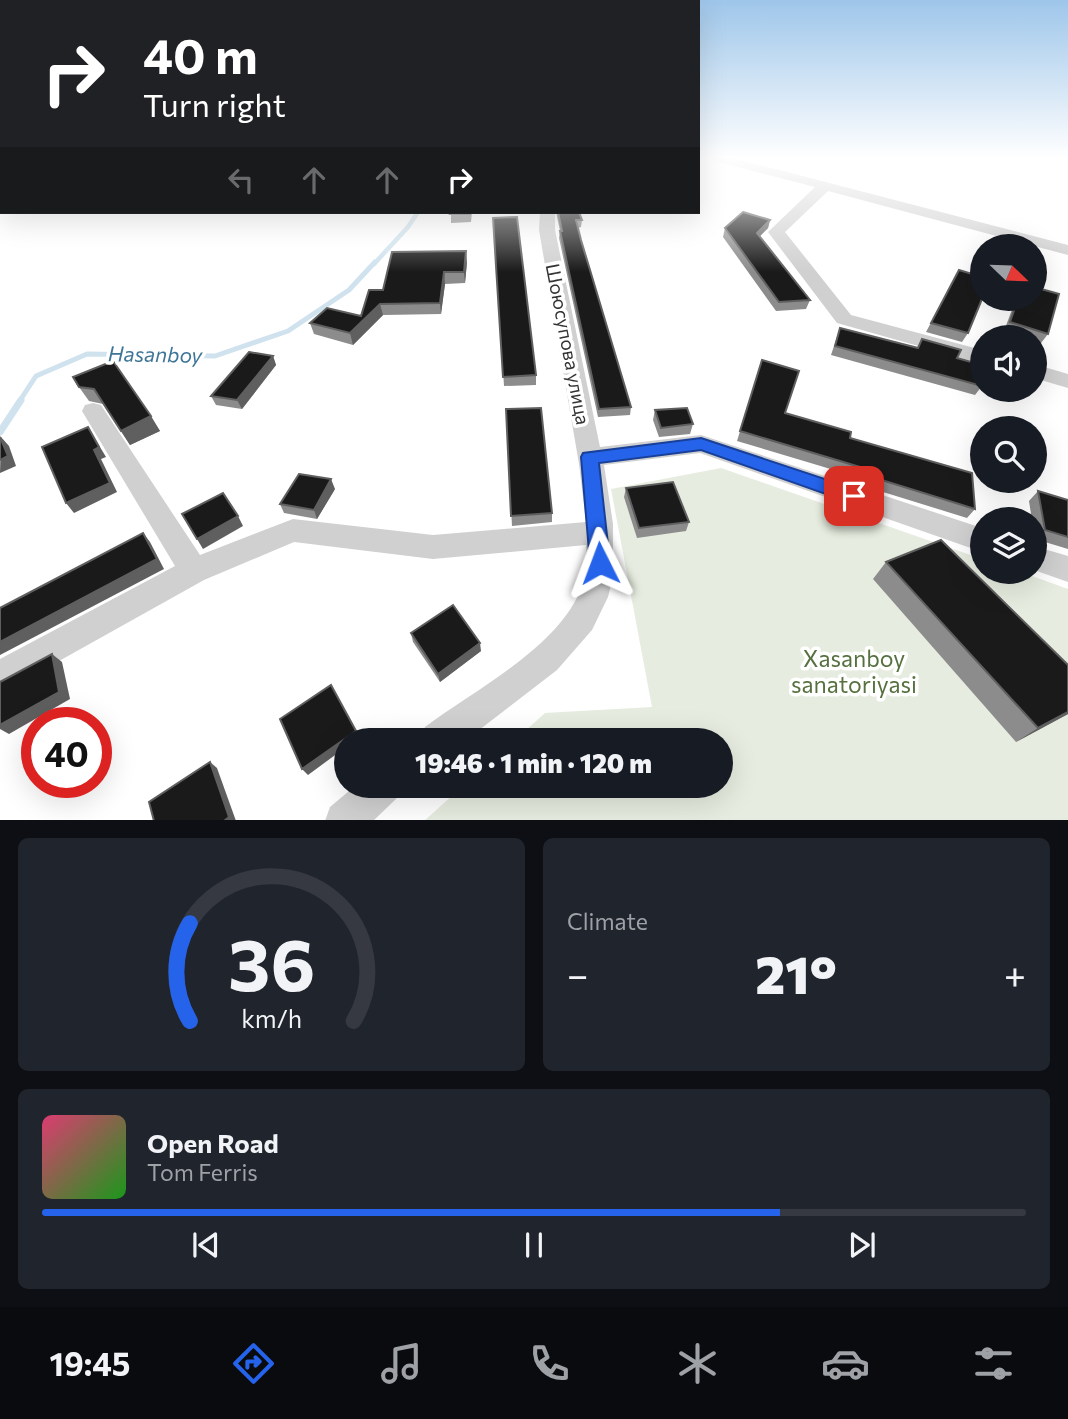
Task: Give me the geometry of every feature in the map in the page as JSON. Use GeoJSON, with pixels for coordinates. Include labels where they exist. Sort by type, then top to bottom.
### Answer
{"type":"FeatureCollection","features":[{"type":"Feature","properties":{"kind":"street"},"geometry":{"type":"LineString","coordinates":[[814,196],[776,232],[844,319],[970,354]]}},
{"type":"Feature","properties":{"kind":"street"},"geometry":{"type":"LineString","coordinates":[[864,196],[1068,250]]}},
{"type":"Feature","properties":{"kind":"street","name":"Шоюсупова улица"},"geometry":{"type":"LineString","coordinates":[[454,728],[539,664],[571,631],[594,596],[600,563],[590,457],[547,230],[547,214]]}},
{"type":"Feature","properties":{"kind":"street"},"geometry":{"type":"LineString","coordinates":[[1047,375],[1068,381]]}},
{"type":"Feature","properties":{"kind":"street"},"geometry":{"type":"LineString","coordinates":[[93,411],[194,571]]}},
{"type":"Feature","properties":{"kind":"street"},"geometry":{"type":"LineString","coordinates":[[590,457],[701,444],[970,536]]}},
{"type":"Feature","properties":{"kind":"street"},"geometry":{"type":"LineString","coordinates":[[0,677],[194,571],[293,530],[433,547],[599,532]]}},
{"type":"Feature","properties":{"kind":"street"},"geometry":{"type":"LineString","coordinates":[[1047,562],[1068,569]]}},
{"type":"Feature","properties":{"kind":"street"},"geometry":{"type":"LineString","coordinates":[[345,820],[370,798]]}},
{"type":"Feature","properties":{"kind":"green space","name":"Xasanboy sanatoriyasi"},"geometry":{"type":"Polygon","coordinates":[[[721,468],[970,555],[970,584],[1047,584],[1047,581],[1068,589],[1068,820],[425,820],[450,798],[733,798],[733,728],[528,728],[545,713],[652,707],[611,489],[721,468]]]}},
{"type":"Feature","properties":{"kind":"building"},"geometry":{"type":"Polygon","coordinates":[[[743,212],[770,220],[757,233],[810,300],[779,302],[725,228],[743,212]]]}},
{"type":"Feature","properties":{"kind":"building"},"geometry":{"type":"Polygon","coordinates":[[[558,214],[580,214],[582,220],[576,220],[581,240],[631,407],[599,409],[558,214]]]}},
{"type":"Feature","properties":{"kind":"building"},"geometry":{"type":"Polygon","coordinates":[[[517,217],[536,375],[503,377],[493,218],[517,217]]]}},
{"type":"Feature","properties":{"kind":"building"},"geometry":{"type":"Polygon","coordinates":[[[466,251],[464,272],[444,272],[440,303],[380,304],[350,333],[310,323],[327,308],[361,316],[369,290],[383,290],[392,252],[466,251]]]}},
{"type":"Feature","properties":{"kind":"building"},"geometry":{"type":"Polygon","coordinates":[[[959,270],[970,273],[970,312],[977,312],[968,333],[931,323],[959,270]]]}},
{"type":"Feature","properties":{"kind":"building"},"geometry":{"type":"Polygon","coordinates":[[[1047,291],[1059,294],[1048,334],[1047,325],[1020,325],[1010,322],[1013,312],[1046,312],[1047,291]]]}},
{"type":"Feature","properties":{"kind":"building"},"geometry":{"type":"Polygon","coordinates":[[[840,328],[918,348],[922,339],[961,350],[957,358],[970,362],[970,383],[835,346],[840,328]]]}},
{"type":"Feature","properties":{"kind":"building"},"geometry":{"type":"Polygon","coordinates":[[[249,352],[273,356],[237,400],[211,396],[249,352]]]}},
{"type":"Feature","properties":{"kind":"building"},"geometry":{"type":"Polygon","coordinates":[[[762,360],[799,371],[785,413],[851,432],[850,438],[970,472],[970,493],[974,493],[975,507],[859,473],[860,467],[740,431],[762,360]]]}},
{"type":"Feature","properties":{"kind":"building"},"geometry":{"type":"Polygon","coordinates":[[[113,361],[151,416],[121,431],[94,389],[79,387],[73,377],[113,361]]]}},
{"type":"Feature","properties":{"kind":"building"},"geometry":{"type":"Polygon","coordinates":[[[541,408],[552,513],[511,516],[506,409],[541,408]]]}},
{"type":"Feature","properties":{"kind":"building"},"geometry":{"type":"Polygon","coordinates":[[[687,408],[693,424],[661,428],[655,410],[687,408]]]}},
{"type":"Feature","properties":{"kind":"building"},"geometry":{"type":"Polygon","coordinates":[[[88,427],[99,447],[94,450],[110,483],[66,503],[42,447],[88,427]]]}},
{"type":"Feature","properties":{"kind":"building"},"geometry":{"type":"Polygon","coordinates":[[[0,437],[8,456],[0,460],[0,437]]]}},
{"type":"Feature","properties":{"kind":"building"},"geometry":{"type":"Polygon","coordinates":[[[299,474],[331,479],[314,510],[280,504],[299,474]]]}},
{"type":"Feature","properties":{"kind":"building"},"geometry":{"type":"Polygon","coordinates":[[[673,482],[689,522],[639,528],[626,488],[673,482]]]}},
{"type":"Feature","properties":{"kind":"building"},"geometry":{"type":"Polygon","coordinates":[[[223,493],[238,516],[197,539],[182,514],[223,493]]]}},
{"type":"Feature","properties":{"kind":"building"},"geometry":{"type":"Polygon","coordinates":[[[1038,493],[1068,500],[1068,537],[1047,531],[1047,507],[1041,507],[1038,493]]]}},
{"type":"Feature","properties":{"kind":"building"},"geometry":{"type":"Polygon","coordinates":[[[143,533],[157,559],[0,642],[0,608],[143,533]]]}},
{"type":"Feature","properties":{"kind":"building"},"geometry":{"type":"Polygon","coordinates":[[[941,540],[970,569],[970,584],[986,584],[1068,665],[1068,712],[1038,728],[886,562],[941,540]]]}},
{"type":"Feature","properties":{"kind":"building"},"geometry":{"type":"Polygon","coordinates":[[[453,605],[480,643],[438,674],[411,633],[453,605]]]}},
{"type":"Feature","properties":{"kind":"building"},"geometry":{"type":"Polygon","coordinates":[[[52,654],[59,692],[32,707],[21,707],[21,713],[0,725],[0,682],[52,654]]]}},
{"type":"Feature","properties":{"kind":"building"},"geometry":{"type":"Polygon","coordinates":[[[331,685],[354,728],[334,728],[334,746],[302,769],[280,719],[331,685]]]}},
{"type":"Feature","properties":{"kind":"building"},"geometry":{"type":"Polygon","coordinates":[[[210,762],[229,817],[225,820],[154,820],[149,802],[210,762]]]}},
{"type":"Feature","properties":{"kind":"waterway","name":"Hasanboy"},"geometry":{"type":"LineString","coordinates":[[374,264],[417,214]]}},
{"type":"Feature","properties":{"kind":"waterway","name":"Hasanboy"},"geometry":{"type":"LineString","coordinates":[[19,402],[36,376],[87,354],[215,356],[288,331],[349,290],[375,262]]}},
{"type":"Feature","properties":{"kind":"waterway","name":"Hasanboy"},"geometry":{"type":"LineString","coordinates":[[0,432],[21,400]]}},
{"type":"Feature","properties":{"kind":"route"},"geometry":{"type":"LineString","coordinates":[[600,563],[601,547],[590,457],[701,444],[854,496]]}}]}
